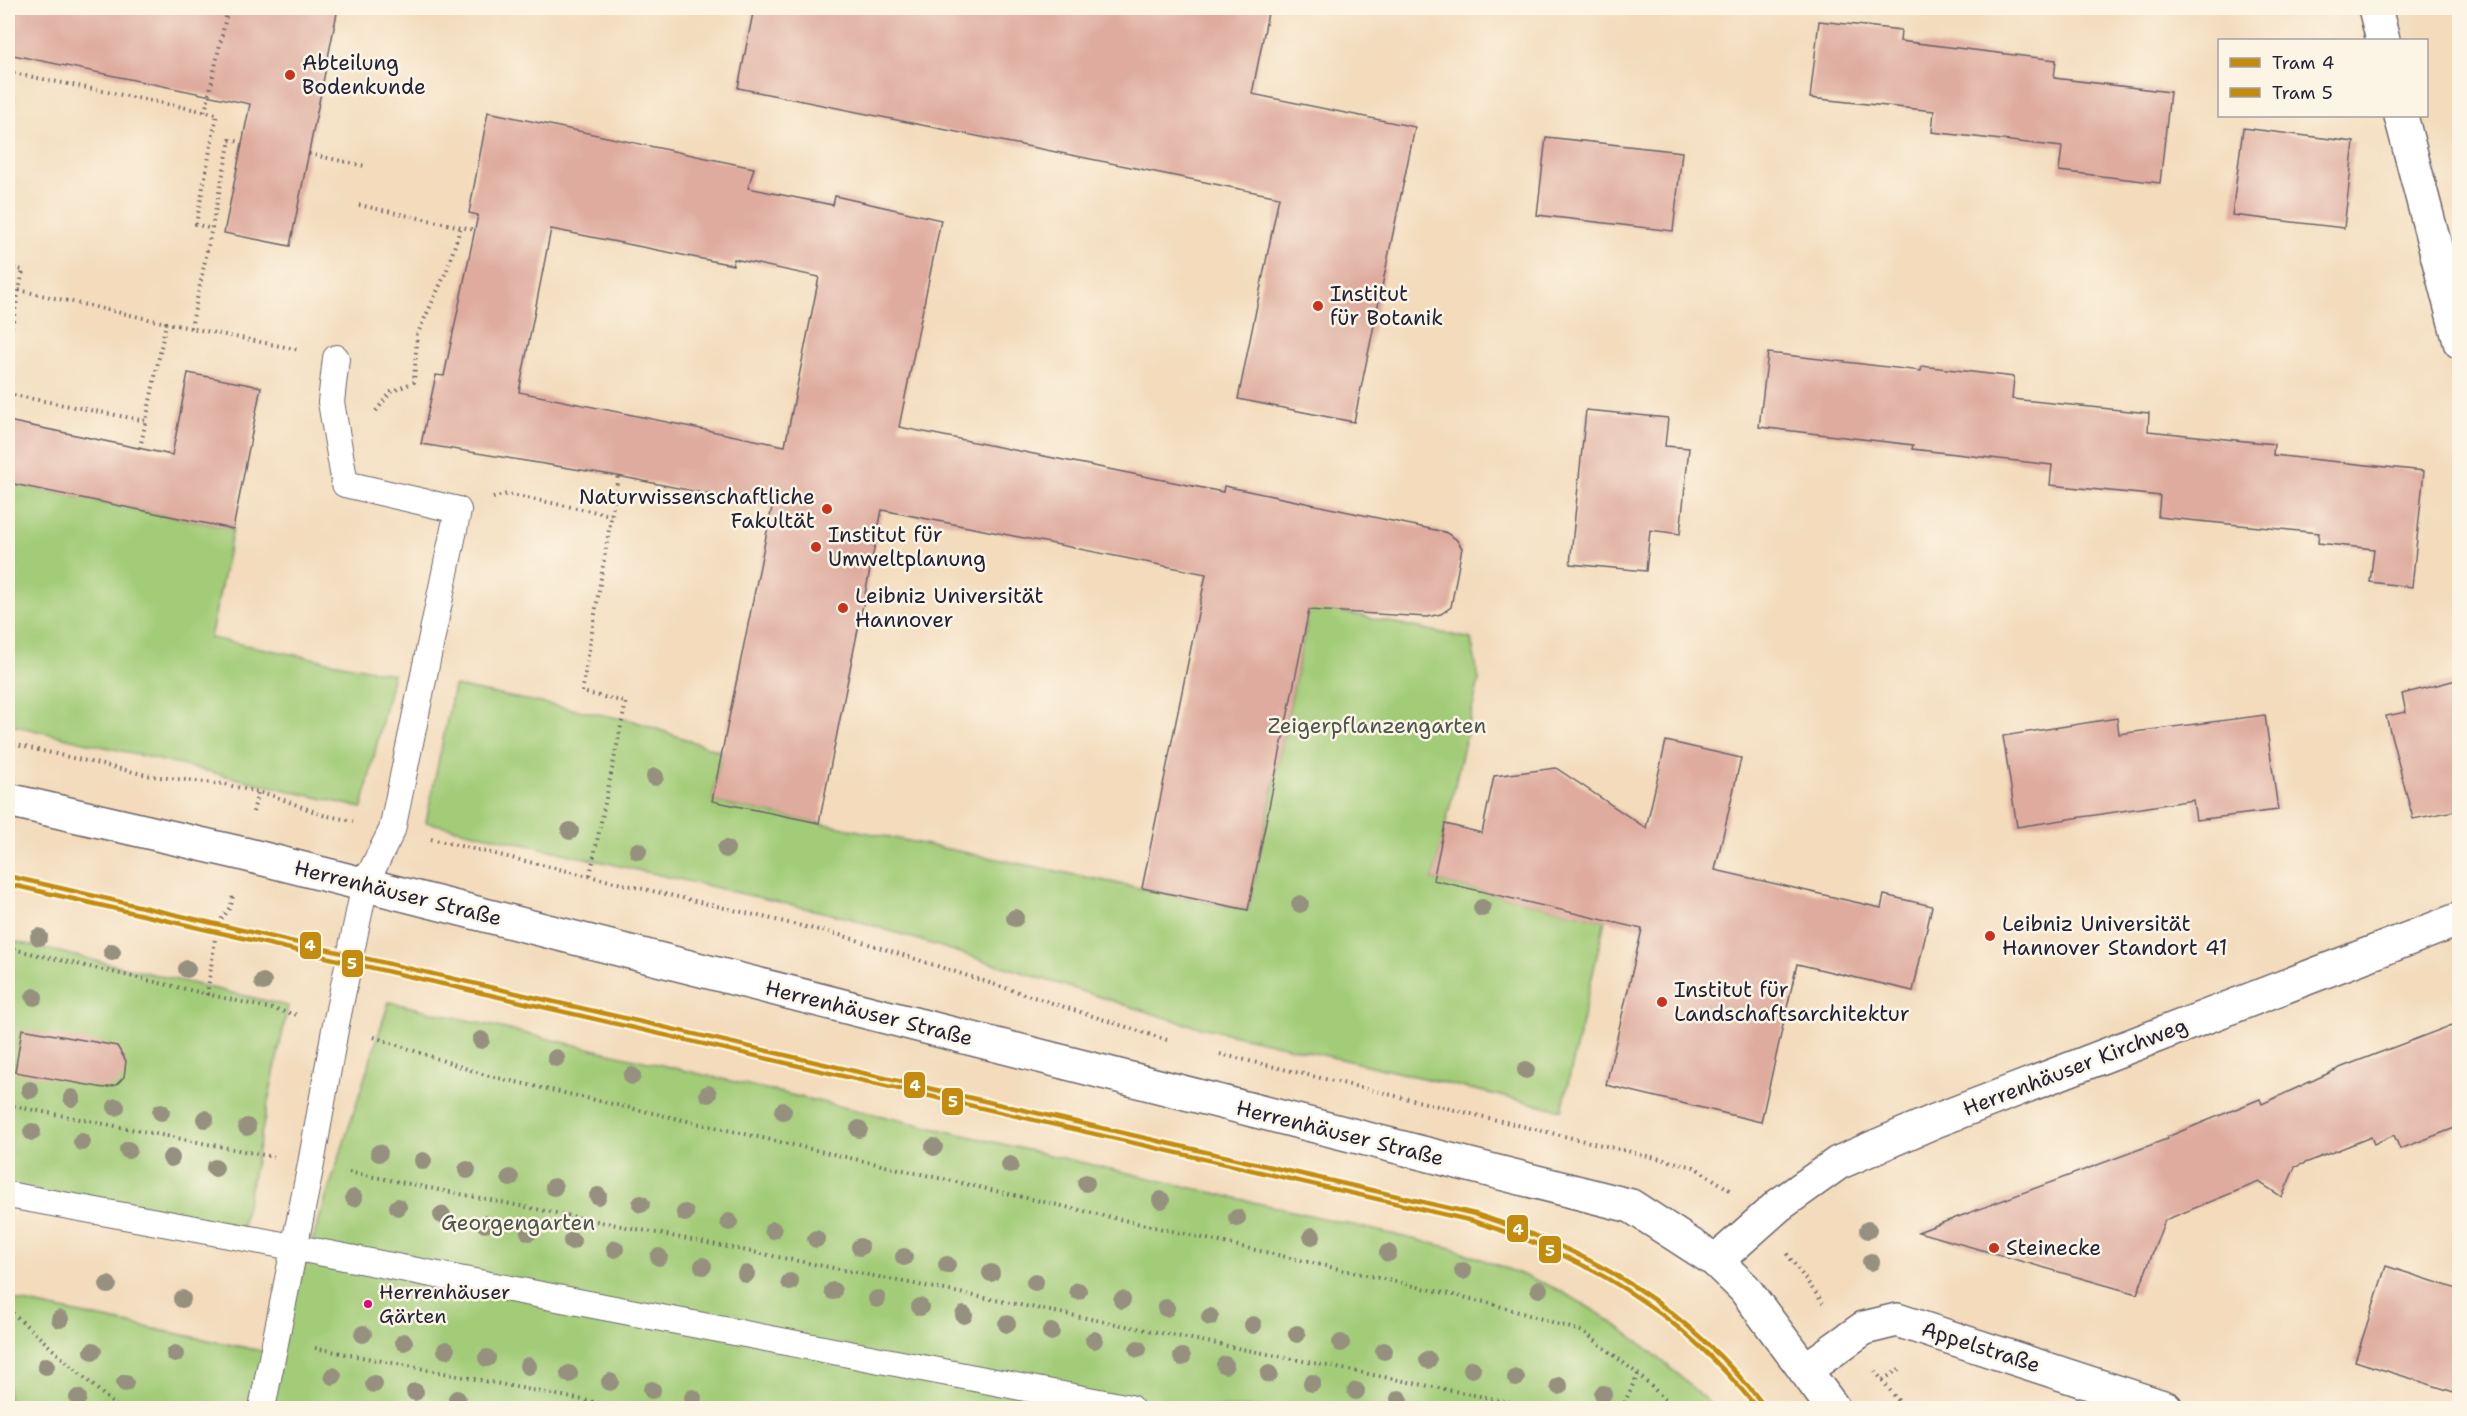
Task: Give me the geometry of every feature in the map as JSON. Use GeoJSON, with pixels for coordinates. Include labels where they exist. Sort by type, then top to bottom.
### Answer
{"type":"FeatureCollection","features":[{"type":"Feature","properties":{"kind":"street"},"geometry":{"type":"LineString","coordinates":[[2375,8],[2383,39]]}},
{"type":"Feature","properties":{"kind":"street"},"geometry":{"type":"LineString","coordinates":[[2401,117],[2460,342]]}},
{"type":"Feature","properties":{"kind":"street","name":"Herrenhäuser Straße"},"geometry":{"type":"LineString","coordinates":[[8,800],[365,884],[1631,1206],[1716,1261],[1744,1288],[1833,1408]]}},
{"type":"Feature","properties":{"kind":"street","name":"Herrenhäuser Kirchweg"},"geometry":{"type":"LineString","coordinates":[[1716,1261],[1779,1205],[1848,1158],[1925,1125],[2460,919]]}},
{"type":"Feature","properties":{"kind":"street","name":"Appelstraße"},"geometry":{"type":"LineString","coordinates":[[1805,1370],[1864,1328],[1897,1320],[2166,1408]]}},
{"type":"Feature","properties":{"kind":"lane"},"geometry":{"type":"LineString","coordinates":[[262,1408],[365,884],[392,830],[458,510],[345,484],[331,402],[336,358]]}},
{"type":"Feature","properties":{"kind":"lane"},"geometry":{"type":"LineString","coordinates":[[8,1195],[295,1247],[1130,1408]]}},
{"type":"Feature","properties":{"kind":"path"},"geometry":{"type":"LineString","coordinates":[[205,112],[228,8]]}},
{"type":"Feature","properties":{"kind":"path"},"geometry":{"type":"LineString","coordinates":[[8,72],[218,114],[196,224],[211,229]]}},
{"type":"Feature","properties":{"kind":"path"},"geometry":{"type":"LineString","coordinates":[[191,328],[230,140],[242,142]]}},
{"type":"Feature","properties":{"kind":"path"},"geometry":{"type":"LineString","coordinates":[[309,154],[365,166]]}},
{"type":"Feature","properties":{"kind":"path"},"geometry":{"type":"LineString","coordinates":[[359,205],[475,230]]}},
{"type":"Feature","properties":{"kind":"path"},"geometry":{"type":"LineString","coordinates":[[376,411],[391,392],[414,382],[417,335],[447,270],[461,226]]}},
{"type":"Feature","properties":{"kind":"path"},"geometry":{"type":"LineString","coordinates":[[8,267],[23,270],[8,346]]}},
{"type":"Feature","properties":{"kind":"path"},"geometry":{"type":"LineString","coordinates":[[19,290],[336,358]]}},
{"type":"Feature","properties":{"kind":"path"},"geometry":{"type":"LineString","coordinates":[[140,448],[166,323]]}},
{"type":"Feature","properties":{"kind":"path"},"geometry":{"type":"LineString","coordinates":[[8,394],[146,421]]}},
{"type":"Feature","properties":{"kind":"path"},"geometry":{"type":"LineString","coordinates":[[590,875],[626,702],[582,692],[618,476]]}},
{"type":"Feature","properties":{"kind":"path"},"geometry":{"type":"LineString","coordinates":[[458,510],[507,494],[611,515]]}},
{"type":"Feature","properties":{"kind":"path"},"geometry":{"type":"LineString","coordinates":[[8,948],[336,1024],[485,1075],[1489,1303],[1584,1332],[1638,1374],[1674,1408]]}},
{"type":"Feature","properties":{"kind":"path"},"geometry":{"type":"LineString","coordinates":[[8,1105],[1540,1408]]}},
{"type":"Feature","properties":{"kind":"path"},"geometry":{"type":"LineString","coordinates":[[8,1309],[118,1408]]}},
{"type":"Feature","properties":{"kind":"path"},"geometry":{"type":"LineString","coordinates":[[276,1340],[624,1408]]}},
{"type":"Feature","properties":{"kind":"path"},"geometry":{"type":"LineString","coordinates":[[1622,1408],[1638,1374]]}},
{"type":"Feature","properties":{"kind":"green space"},"geometry":{"type":"Polygon","coordinates":[[[8,483],[233,529],[210,638],[393,674],[362,808],[8,724],[8,483]]]}},
{"type":"Feature","properties":{"kind":"green space","name":"Zeigerpflanzengarten"},"geometry":{"type":"Polygon","coordinates":[[[1313,592],[1342,612],[1471,639],[1479,680],[1433,880],[1605,920],[1562,1110],[1183,1023],[849,918],[426,822],[454,686],[634,721],[722,752],[712,801],[1248,910],[1313,592]]]}},
{"type":"Feature","properties":{"kind":"green space"},"geometry":{"type":"Polygon","coordinates":[[[8,940],[288,1006],[240,1237],[8,1195],[8,940]]]}},
{"type":"Feature","properties":{"kind":"green space","name":"Georgengarten"},"geometry":{"type":"Polygon","coordinates":[[[389,1002],[1452,1248],[1554,1288],[1598,1313],[1639,1342],[1714,1408],[8,1408],[8,1299],[276,1354],[389,1002]]]}},
{"type":"Feature","properties":{"kind":"building"},"geometry":{"type":"Polygon","coordinates":[[[8,8],[338,8],[290,246],[224,233],[250,104],[8,54],[8,8]]]}},
{"type":"Feature","properties":{"kind":"building"},"geometry":{"type":"Polygon","coordinates":[[[754,8],[1269,8],[1252,94],[1415,127],[1354,422],[1238,399],[1279,197],[738,88],[754,8]]]}},
{"type":"Feature","properties":{"kind":"building"},"geometry":{"type":"Polygon","coordinates":[[[1819,21],[1901,30],[1900,41],[2056,60],[2054,78],[2170,92],[2160,183],[2059,171],[2062,147],[1932,132],[1934,111],[1810,98],[1819,21]]]}},
{"type":"Feature","properties":{"kind":"building"},"geometry":{"type":"Polygon","coordinates":[[[488,112],[754,168],[748,188],[833,205],[835,196],[941,220],[899,427],[1223,492],[1224,486],[1445,532],[1456,539],[1462,548],[1451,607],[1441,614],[1427,617],[1309,610],[1248,910],[1142,888],[1206,574],[882,510],[819,823],[712,801],[772,507],[618,476],[421,444],[436,375],[444,376],[478,215],[469,213],[488,112]],[[551,229],[519,392],[785,446],[819,277],[734,259],[733,265],[551,229]]]}},
{"type":"Feature","properties":{"kind":"building"},"geometry":{"type":"Polygon","coordinates":[[[2243,128],[2354,142],[2344,228],[2232,215],[2243,128]]]}},
{"type":"Feature","properties":{"kind":"building"},"geometry":{"type":"Polygon","coordinates":[[[1546,137],[1682,152],[1673,231],[1537,215],[1546,137]]]}},
{"type":"Feature","properties":{"kind":"building"},"geometry":{"type":"Polygon","coordinates":[[[1768,353],[1921,371],[1922,366],[2014,377],[2012,399],[2149,413],[2148,431],[2274,444],[2273,455],[2424,471],[2412,587],[2370,582],[2374,549],[2318,543],[2319,533],[2158,517],[2160,496],[2050,485],[2052,465],[1912,449],[1913,445],[1759,427],[1768,353]]]}},
{"type":"Feature","properties":{"kind":"building"},"geometry":{"type":"Polygon","coordinates":[[[188,373],[261,387],[233,529],[8,483],[8,421],[172,455],[188,373]]]}},
{"type":"Feature","properties":{"kind":"building"},"geometry":{"type":"Polygon","coordinates":[[[1586,410],[1668,418],[1665,446],[1689,448],[1680,534],[1650,530],[1646,571],[1570,564],[1586,410]]]}},
{"type":"Feature","properties":{"kind":"building"},"geometry":{"type":"Polygon","coordinates":[[[2460,679],[2460,810],[2413,819],[2386,716],[2406,712],[2402,694],[2460,679]]]}},
{"type":"Feature","properties":{"kind":"building"},"geometry":{"type":"Polygon","coordinates":[[[2265,715],[2278,810],[2196,820],[2193,800],[2017,827],[2003,736],[2117,718],[2119,734],[2265,715]]]}},
{"type":"Feature","properties":{"kind":"building"},"geometry":{"type":"Polygon","coordinates":[[[1666,741],[1741,758],[1715,870],[1881,908],[1884,895],[1932,906],[1913,991],[1797,964],[1761,1122],[1606,1085],[1642,929],[1433,880],[1445,824],[1482,833],[1494,776],[1556,768],[1646,828],[1666,741]]]}},
{"type":"Feature","properties":{"kind":"building"},"geometry":{"type":"Polygon","coordinates":[[[2460,1022],[2460,1126],[2400,1149],[2394,1135],[2374,1144],[2371,1137],[2295,1167],[2282,1197],[2259,1182],[2165,1220],[2137,1294],[1918,1232],[2167,1139],[2167,1137],[2260,1099],[2262,1104],[2342,1067],[2460,1022]]]}},
{"type":"Feature","properties":{"kind":"building"},"geometry":{"type":"Polygon","coordinates":[[[22,1029],[117,1046],[126,1061],[124,1077],[116,1085],[104,1088],[15,1072],[22,1029]]]}},
{"type":"Feature","properties":{"kind":"building"},"geometry":{"type":"Polygon","coordinates":[[[2386,1266],[2460,1290],[2460,1394],[2355,1361],[2386,1266]]]}},
{"type":"Feature","properties":{"kind":"tram line","name":"4"},"geometry":{"type":"LineString","coordinates":[[8,876],[1475,1214],[1560,1246],[1636,1288],[1704,1341],[1766,1408]]}},
{"type":"Feature","properties":{"kind":"tram line","name":"5"},"geometry":{"type":"LineString","coordinates":[[8,884],[1473,1221],[1556,1252],[1630,1292],[1697,1344],[1728,1374],[1757,1408]]}},
{"type":"Feature","properties":{"kind":"place","name":"Abteilung Bodenkunde"},"geometry":{"type":"Point","coordinates":[290,75]}},
{"type":"Feature","properties":{"kind":"place","name":"Institut für Botanik"},"geometry":{"type":"Point","coordinates":[1318,306]}},
{"type":"Feature","properties":{"kind":"place","name":"Naturwissenschaftliche Fakultät"},"geometry":{"type":"Point","coordinates":[827,509]}},
{"type":"Feature","properties":{"kind":"place","name":"Institut für Umweltplanung"},"geometry":{"type":"Point","coordinates":[816,547]}},
{"type":"Feature","properties":{"kind":"place","name":"Leibniz Universität Hannover"},"geometry":{"type":"Point","coordinates":[843,608]}},
{"type":"Feature","properties":{"kind":"place","name":"Leibniz Universität Hannover Standort 41"},"geometry":{"type":"Point","coordinates":[1990,936]}},
{"type":"Feature","properties":{"kind":"place","name":"Institut für Landschaftsarchitektur"},"geometry":{"type":"Point","coordinates":[1662,1002]}},
{"type":"Feature","properties":{"kind":"place","name":"Steinecke"},"geometry":{"type":"Point","coordinates":[1994,1248]}},
{"type":"Feature","properties":{"kind":"place","name":"Herrenhäuser Gärten"},"geometry":{"type":"Point","coordinates":[368,1304]}}]}
